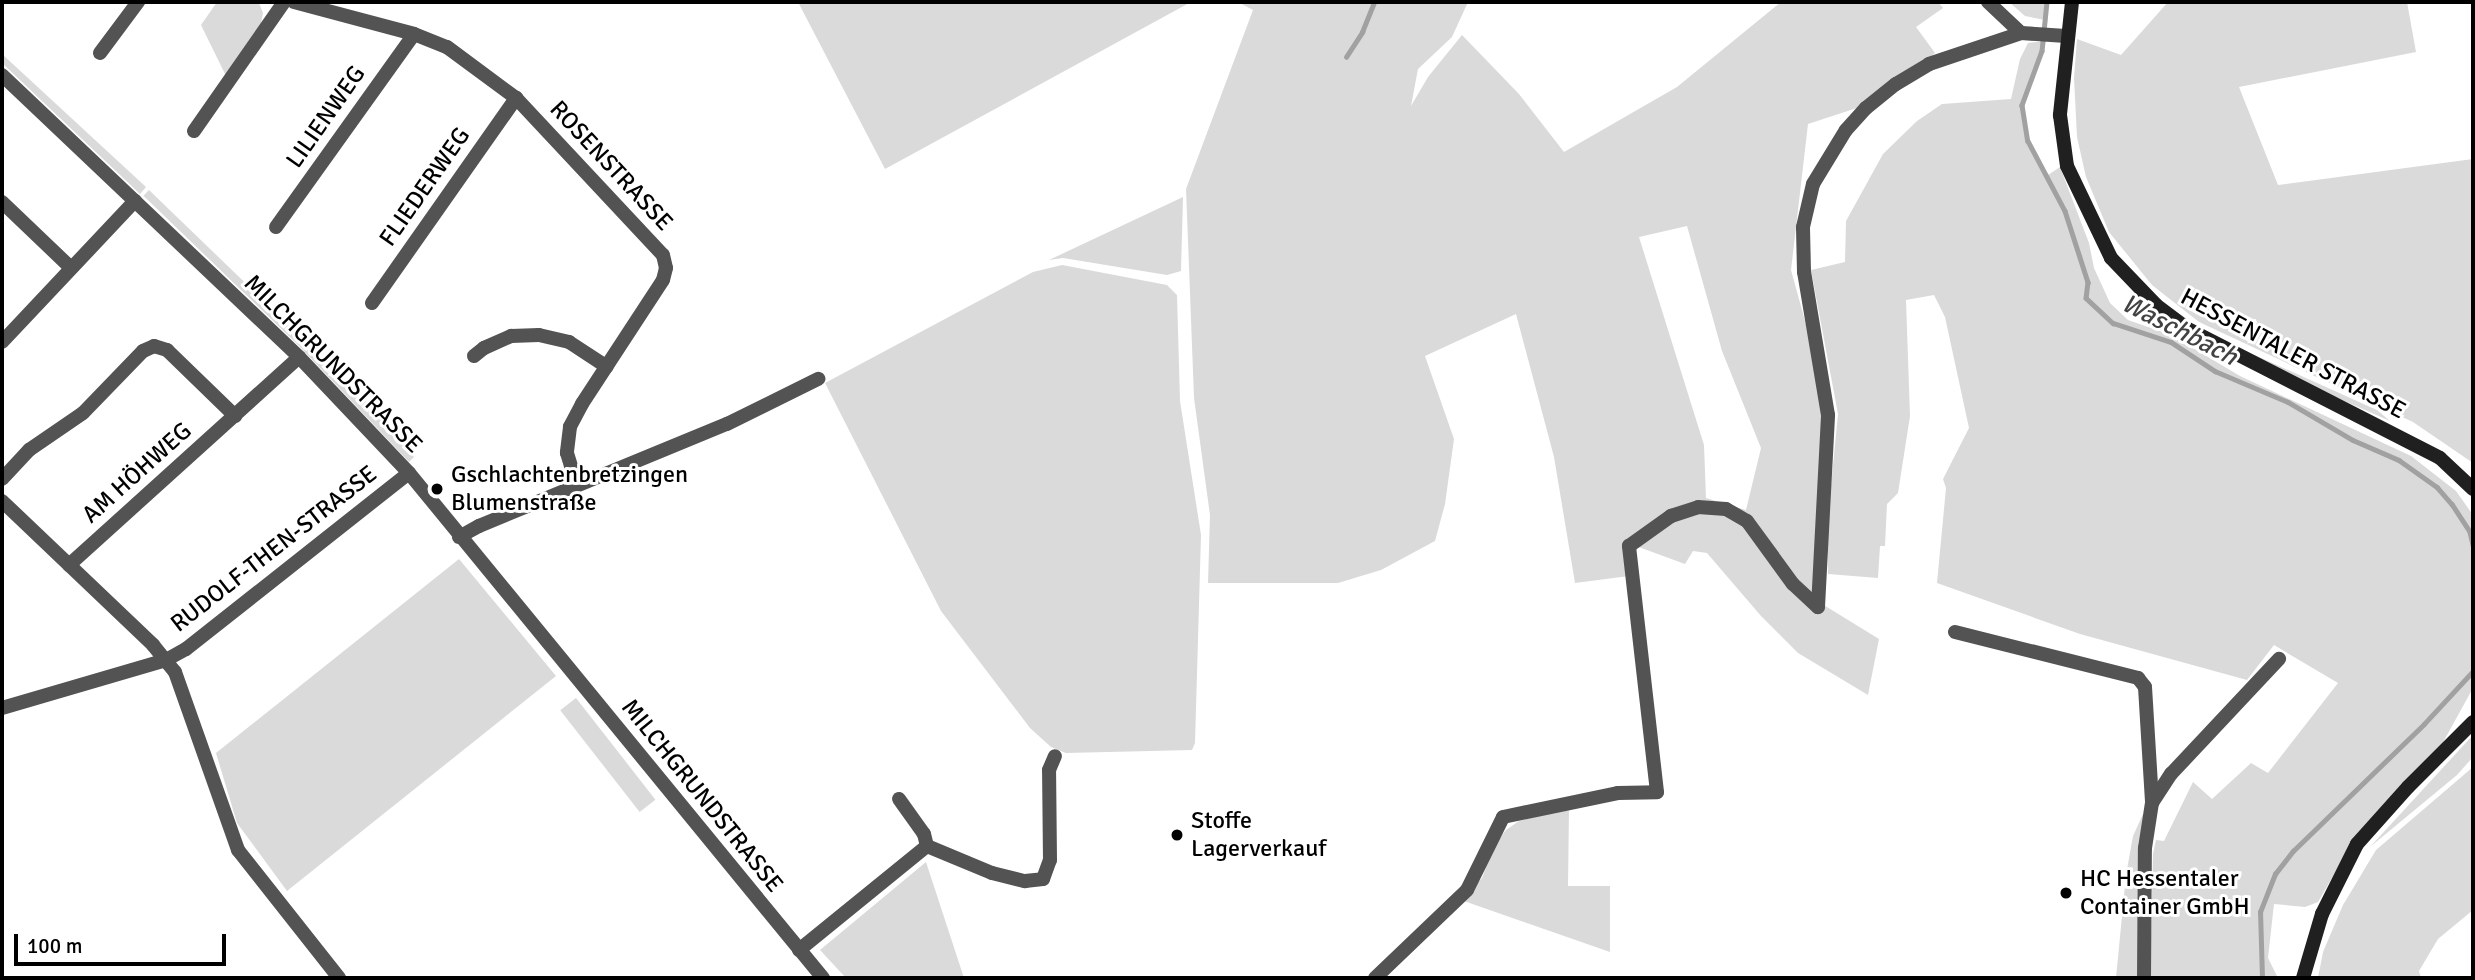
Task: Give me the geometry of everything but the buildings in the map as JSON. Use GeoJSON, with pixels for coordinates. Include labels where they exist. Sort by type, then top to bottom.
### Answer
{"type":"FeatureCollection","features":[{"type":"Feature","properties":{"kind":"main road","name":"HESSENTALER STRASSE"},"geometry":{"type":"LineString","coordinates":[[2072,2],[2066,36],[2060,115],[2067,166],[2111,258],[2156,305],[2186,328],[2440,458],[2473,489]]}},
{"type":"Feature","properties":{"kind":"main road"},"geometry":{"type":"LineString","coordinates":[[2303,978],[2322,914],[2357,844],[2408,787],[2473,722]]}},
{"type":"Feature","properties":{"kind":"street"},"geometry":{"type":"LineString","coordinates":[[100,53],[138,2]]}},
{"type":"Feature","properties":{"kind":"street"},"geometry":{"type":"LineString","coordinates":[[194,131],[284,2]]}},
{"type":"Feature","properties":{"kind":"street","name":"ROSENSTRASSE"},"geometry":{"type":"LineString","coordinates":[[294,2],[414,34],[447,47],[516,98],[663,255],[666,268],[663,280],[570,427],[567,453],[577,486]]}},
{"type":"Feature","properties":{"kind":"street"},"geometry":{"type":"LineString","coordinates":[[1988,2],[2021,33]]}},
{"type":"Feature","properties":{"kind":"street"},"geometry":{"type":"LineString","coordinates":[[1375,978],[1467,890],[1503,817],[1618,793],[1657,792],[1629,547],[1671,516],[1698,507],[1726,509],[1747,521],[1793,584],[1818,607],[1828,415],[1804,272],[1803,227],[1813,184],[1846,130],[1866,108],[1896,84],[1929,64],[2021,33],[2066,36]]}},
{"type":"Feature","properties":{"kind":"street","name":"LILIENWEG"},"geometry":{"type":"LineString","coordinates":[[276,228],[414,34]]}},
{"type":"Feature","properties":{"kind":"street","name":"MILCHGRUNDSTRASSE"},"geometry":{"type":"LineString","coordinates":[[2,75],[299,357],[409,473],[819,976]]}},
{"type":"Feature","properties":{"kind":"street","name":"FLIEDERWEG"},"geometry":{"type":"LineString","coordinates":[[372,303],[516,98]]}},
{"type":"Feature","properties":{"kind":"street"},"geometry":{"type":"LineString","coordinates":[[2,342],[135,201]]}},
{"type":"Feature","properties":{"kind":"street"},"geometry":{"type":"LineString","coordinates":[[2,202],[71,268]]}},
{"type":"Feature","properties":{"kind":"street"},"geometry":{"type":"LineString","coordinates":[[474,356],[484,348],[511,336],[539,335],[569,342],[607,367]]}},
{"type":"Feature","properties":{"kind":"street"},"geometry":{"type":"LineString","coordinates":[[2,479],[29,450],[83,414],[143,351],[154,346],[167,350],[235,416]]}},
{"type":"Feature","properties":{"kind":"street","name":"AM HÖHWEG"},"geometry":{"type":"LineString","coordinates":[[69,565],[299,357]]}},
{"type":"Feature","properties":{"kind":"street"},"geometry":{"type":"LineString","coordinates":[[460,537],[479,526],[727,424],[818,379]]}},
{"type":"Feature","properties":{"kind":"street","name":"RUDOLF-THEN-STRASSE"},"geometry":{"type":"LineString","coordinates":[[166,660],[186,649],[409,473]]}},
{"type":"Feature","properties":{"kind":"street","name":"RUDOLF-THEN-STRASSE"},"geometry":{"type":"LineString","coordinates":[[2,501],[166,660],[175,673],[238,850],[339,978]]}},
{"type":"Feature","properties":{"kind":"street"},"geometry":{"type":"LineString","coordinates":[[1955,632],[2138,678],[2145,687],[2152,803],[2145,848],[2144,978]]}},
{"type":"Feature","properties":{"kind":"street"},"geometry":{"type":"LineString","coordinates":[[2,708],[166,660]]}},
{"type":"Feature","properties":{"kind":"street"},"geometry":{"type":"LineString","coordinates":[[2152,803],[2171,774],[2279,660]]}},
{"type":"Feature","properties":{"kind":"street"},"geometry":{"type":"LineString","coordinates":[[927,846],[992,873],[1025,881],[1043,879],[1050,860],[1049,770],[1055,756]]}},
{"type":"Feature","properties":{"kind":"street"},"geometry":{"type":"LineString","coordinates":[[899,799],[924,834],[927,846]]}},
{"type":"Feature","properties":{"kind":"street"},"geometry":{"type":"LineString","coordinates":[[799,950],[927,846]]}},
{"type":"Feature","properties":{"kind":"shaded area"},"geometry":{"type":"Polygon","coordinates":[[[217,2],[259,3],[263,13],[259,33],[226,76],[201,25],[217,2]]]}},
{"type":"Feature","properties":{"kind":"shaded area"},"geometry":{"type":"Polygon","coordinates":[[[798,2],[1191,2],[885,169],[798,2]]]}},
{"type":"Feature","properties":{"kind":"shaded area"},"geometry":{"type":"Polygon","coordinates":[[[1238,2],[1468,2],[1452,37],[1418,69],[1411,106],[1428,77],[1462,35],[1519,94],[1564,152],[1677,87],[1781,2],[1938,2],[1943,8],[1916,27],[1935,53],[1863,106],[1808,124],[1791,270],[1832,419],[1814,599],[1879,639],[1868,695],[1798,653],[1761,616],[1707,553],[1693,551],[1685,564],[1625,542],[1629,576],[1575,583],[1554,457],[1516,314],[1425,356],[1454,439],[1445,504],[1435,541],[1381,570],[1338,583],[1208,583],[1210,515],[1194,398],[1186,189],[1253,10],[1238,2]],[[1687,226],[1639,237],[1704,445],[1706,498],[1746,510],[1761,448],[1722,351],[1687,226]]]}},
{"type":"Feature","properties":{"kind":"shaded area"},"geometry":{"type":"Polygon","coordinates":[[[2009,2],[2046,2],[2045,20],[2025,16],[2009,2]]]}},
{"type":"Feature","properties":{"kind":"shaded area"},"geometry":{"type":"Polygon","coordinates":[[[2168,2],[2407,2],[2416,52],[2239,87],[2278,185],[2473,159],[2473,463],[2413,422],[2199,322],[2152,285],[2109,232],[2086,177],[2077,137],[2074,78],[2077,39],[2121,55],[2168,2]]]}},
{"type":"Feature","properties":{"kind":"shaded area"},"geometry":{"type":"Polygon","coordinates":[[[2046,41],[2024,107],[2029,141],[2048,175],[2060,167],[2089,243],[2094,268],[2110,303],[2128,320],[2171,335],[2240,376],[2411,456],[2456,491],[2473,515],[2473,688],[2441,746],[2352,843],[2318,902],[2305,907],[2274,904],[2268,958],[2278,978],[2150,978],[2153,854],[2156,840],[2164,841],[2193,782],[2212,799],[2251,763],[2268,773],[2338,683],[2274,645],[2247,680],[2080,634],[1937,583],[1946,488],[1943,479],[1969,428],[1945,317],[1934,295],[1906,300],[1910,416],[1898,493],[1887,504],[1885,546],[1880,546],[1878,578],[1828,574],[1828,517],[1838,414],[1811,270],[1845,262],[1846,221],[1883,154],[1917,121],[1942,104],[2011,99],[2020,59],[2028,43],[2046,41]]]}},
{"type":"Feature","properties":{"kind":"shaded area"},"geometry":{"type":"Polygon","coordinates":[[[2,54],[146,187],[140,194],[2,63],[2,54]]]}},
{"type":"Feature","properties":{"kind":"shaded area"},"geometry":{"type":"Polygon","coordinates":[[[149,190],[317,352],[311,358],[143,196],[149,190]]]}},
{"type":"Feature","properties":{"kind":"shaded area"},"geometry":{"type":"Polygon","coordinates":[[[1183,197],[1181,271],[1167,275],[1063,258],[1049,260],[1183,197]]]}},
{"type":"Feature","properties":{"kind":"shaded area"},"geometry":{"type":"Polygon","coordinates":[[[1062,265],[1167,285],[1177,295],[1180,401],[1201,535],[1195,743],[1192,750],[1066,753],[1051,747],[1030,728],[941,611],[825,383],[1033,272],[1062,265]]]}},
{"type":"Feature","properties":{"kind":"shaded area"},"geometry":{"type":"Polygon","coordinates":[[[2208,334],[2377,410],[2390,421],[2272,369],[2208,334]]]}},
{"type":"Feature","properties":{"kind":"shaded area"},"geometry":{"type":"Polygon","coordinates":[[[304,351],[323,359],[363,398],[414,457],[409,462],[304,351]]]}},
{"type":"Feature","properties":{"kind":"shaded area"},"geometry":{"type":"Polygon","coordinates":[[[459,559],[556,676],[287,891],[237,823],[216,753],[459,559]]]}},
{"type":"Feature","properties":{"kind":"shaded area"},"geometry":{"type":"Polygon","coordinates":[[[576,698],[655,800],[640,812],[560,710],[576,698]]]}},
{"type":"Feature","properties":{"kind":"shaded area"},"geometry":{"type":"Polygon","coordinates":[[[2473,735],[2473,757],[2457,775],[2370,847],[2473,735]]]}},
{"type":"Feature","properties":{"kind":"shaded area"},"geometry":{"type":"Polygon","coordinates":[[[2473,767],[2473,910],[2438,939],[2419,971],[2421,978],[2318,978],[2323,952],[2343,905],[2376,850],[2473,767]]]}},
{"type":"Feature","properties":{"kind":"shaded area"},"geometry":{"type":"Polygon","coordinates":[[[1569,809],[1568,886],[1610,886],[1610,952],[1461,900],[1482,878],[1494,846],[1506,830],[1519,821],[1569,809]]]}},
{"type":"Feature","properties":{"kind":"shaded area"},"geometry":{"type":"Polygon","coordinates":[[[2143,814],[2137,978],[2116,978],[2126,875],[2133,836],[2143,814]]]}},
{"type":"Feature","properties":{"kind":"shaded area"},"geometry":{"type":"Polygon","coordinates":[[[926,862],[964,978],[846,978],[820,950],[926,862]]]}},
{"type":"Feature","properties":{"kind":"waterway"},"geometry":{"type":"LineString","coordinates":[[1346,57],[1362,32],[1374,2]]}},
{"type":"Feature","properties":{"kind":"waterway","name":"Waschbach"},"geometry":{"type":"LineString","coordinates":[[2047,2],[2042,51],[2022,105],[2028,141],[2065,211],[2088,282],[2086,298],[2113,323],[2171,342],[2215,371],[2288,402],[2353,440],[2399,460],[2437,487],[2452,504],[2470,532],[2473,545]]}},
{"type":"Feature","properties":{"kind":"waterway","name":"Waschbach"},"geometry":{"type":"LineString","coordinates":[[2262,978],[2260,912],[2275,874],[2293,851],[2424,724],[2473,671]]}},
{"type":"Feature","properties":{"kind":"place","name":"Gschlachtenbretzingen Blumenstraße"},"geometry":{"type":"Point","coordinates":[437,489]}},
{"type":"Feature","properties":{"kind":"place","name":"Stoffe Lagerverkauf"},"geometry":{"type":"Point","coordinates":[1177,835]}},
{"type":"Feature","properties":{"kind":"place","name":"HC Hessentaler Container GmbH"},"geometry":{"type":"Point","coordinates":[2066,893]}}]}
